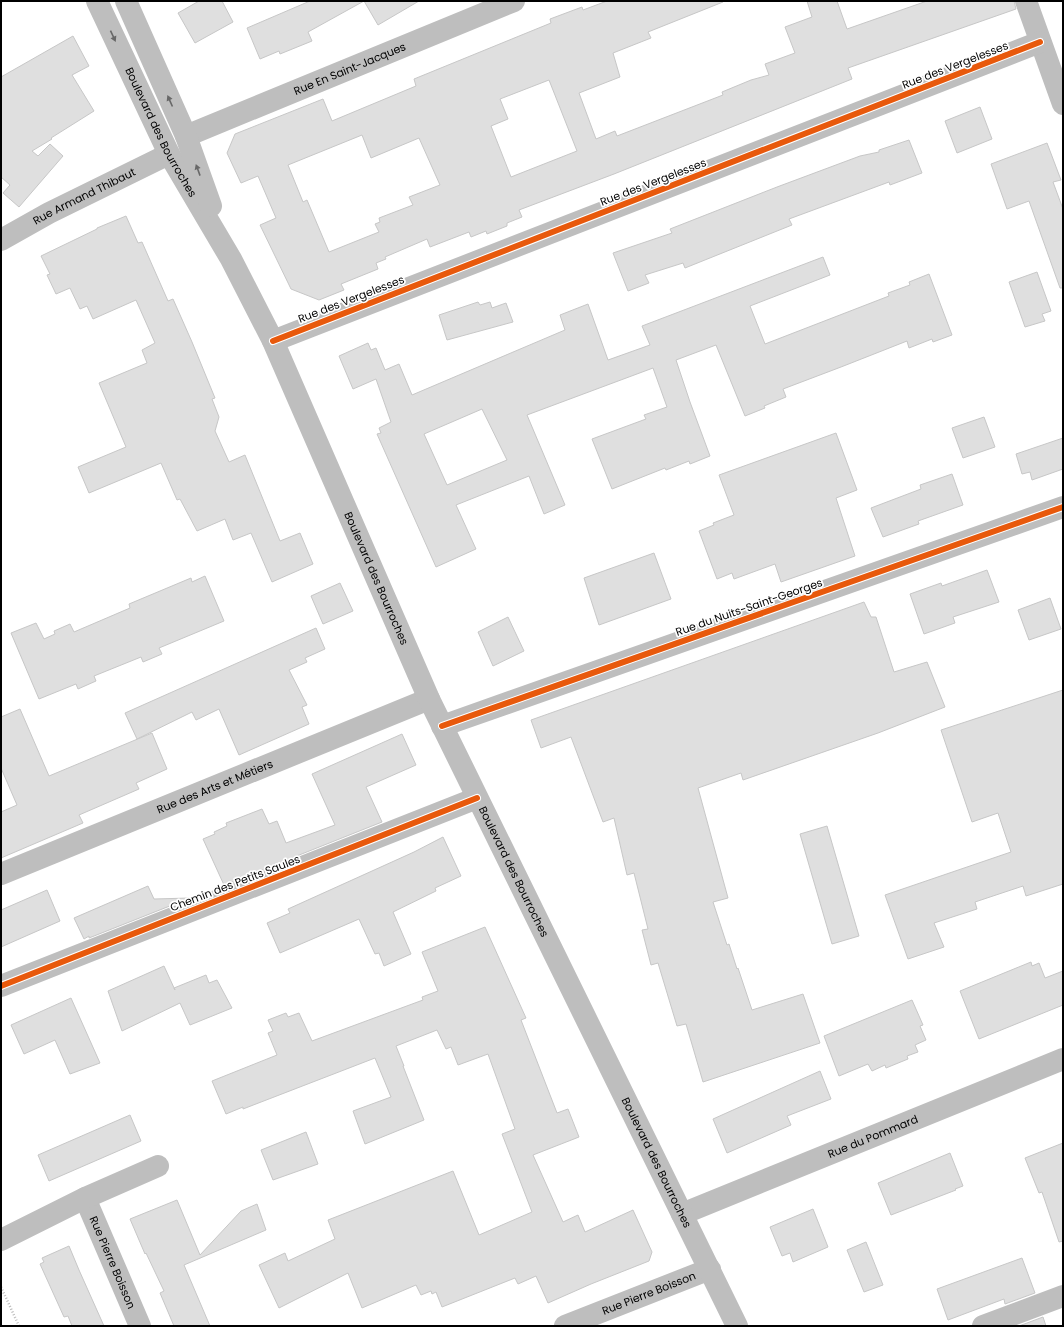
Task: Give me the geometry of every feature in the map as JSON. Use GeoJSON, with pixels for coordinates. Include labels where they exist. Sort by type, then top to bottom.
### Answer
{"type":"FeatureCollection","features":[{"type":"Feature","properties":{"kind":"street","name":"Boulevard des Bourroches"},"geometry":{"type":"LineString","coordinates":[[96,1],[169,154],[231,260],[273,341],[429,699],[737,1326]]}},
{"type":"Feature","properties":{"kind":"street","name":"Boulevard des Bourroches"},"geometry":{"type":"LineString","coordinates":[[126,1],[186,136],[231,260]]}},
{"type":"Feature","properties":{"kind":"street","name":"Rue En Saint-Jacques"},"geometry":{"type":"LineString","coordinates":[[186,136],[514,1]]}},
{"type":"Feature","properties":{"kind":"street"},"geometry":{"type":"LineString","coordinates":[[1026,1],[1063,104]]}},
{"type":"Feature","properties":{"kind":"street","name":"Rue des Vergelesses"},"geometry":{"type":"LineString","coordinates":[[273,341],[1040,42]]}},
{"type":"Feature","properties":{"kind":"street","name":"Rue Armand Thibaut"},"geometry":{"type":"LineString","coordinates":[[1,240],[49,213],[169,154]]}},
{"type":"Feature","properties":{"kind":"street","name":"Rue du Nuits-Saint-Georges"},"geometry":{"type":"LineString","coordinates":[[442,726],[1063,507]]}},
{"type":"Feature","properties":{"kind":"street","name":"Rue des Arts et Métiers"},"geometry":{"type":"LineString","coordinates":[[1,874],[429,699]]}},
{"type":"Feature","properties":{"kind":"street","name":"Chemin des Petits Saules"},"geometry":{"type":"LineString","coordinates":[[1,986],[477,798]]}},
{"type":"Feature","properties":{"kind":"street","name":"Rue du Pommard"},"geometry":{"type":"LineString","coordinates":[[682,1214],[1063,1058]]}},
{"type":"Feature","properties":{"kind":"street"},"geometry":{"type":"LineString","coordinates":[[1,1240],[85,1198],[158,1166]]}},
{"type":"Feature","properties":{"kind":"street","name":"Rue Pierre Boisson"},"geometry":{"type":"LineString","coordinates":[[85,1198],[140,1326]]}},
{"type":"Feature","properties":{"kind":"street","name":"Rue Pierre Boisson"},"geometry":{"type":"LineString","coordinates":[[565,1326],[710,1269]]}},
{"type":"Feature","properties":{"kind":"street"},"geometry":{"type":"LineString","coordinates":[[983,1326],[1063,1296]]}},
{"type":"Feature","properties":{"kind":"path"},"geometry":{"type":"LineString","coordinates":[[1,1287],[19,1326]]}},
{"type":"Feature","properties":{"kind":"building"},"geometry":{"type":"Polygon","coordinates":[[[199,1],[222,1],[233,22],[195,43],[178,13],[199,1]]]}},
{"type":"Feature","properties":{"kind":"building"},"geometry":{"type":"Polygon","coordinates":[[[310,1],[364,1],[308,32],[312,41],[280,54],[279,51],[260,59],[247,28],[310,1]]]}},
{"type":"Feature","properties":{"kind":"building"},"geometry":{"type":"Polygon","coordinates":[[[364,1],[419,1],[378,25],[364,1]]]}},
{"type":"Feature","properties":{"kind":"building"},"geometry":{"type":"Polygon","coordinates":[[[607,1],[723,2],[648,32],[651,38],[613,53],[620,77],[579,93],[596,139],[615,131],[617,136],[723,95],[722,92],[751,80],[769,75],[765,64],[795,53],[785,27],[812,17],[807,1],[837,1],[847,29],[927,1],[1014,1],[1016,9],[848,68],[852,79],[614,174],[519,210],[522,217],[507,223],[507,226],[487,234],[486,231],[471,237],[469,232],[430,247],[427,239],[385,257],[386,259],[376,263],[378,269],[341,284],[344,290],[319,300],[291,289],[260,225],[276,218],[258,176],[241,183],[227,153],[235,134],[323,99],[332,121],[416,86],[414,79],[551,23],[550,19],[582,7],[583,10],[607,1]],[[549,80],[500,99],[508,119],[491,126],[511,177],[577,151],[549,80]],[[362,135],[288,165],[303,202],[307,200],[329,252],[379,232],[375,224],[380,222],[379,218],[413,205],[409,197],[440,185],[419,138],[371,158],[362,135]]]}},
{"type":"Feature","properties":{"kind":"building"},"geometry":{"type":"Polygon","coordinates":[[[73,36],[89,66],[72,75],[94,111],[32,151],[38,156],[50,144],[63,156],[19,207],[3,193],[10,185],[1,177],[1,77],[73,36]]]}},
{"type":"Feature","properties":{"kind":"building"},"geometry":{"type":"Polygon","coordinates":[[[980,107],[992,139],[957,153],[945,121],[980,107]]]}},
{"type":"Feature","properties":{"kind":"building"},"geometry":{"type":"Polygon","coordinates":[[[909,140],[922,173],[890,185],[889,182],[789,219],[792,225],[685,268],[683,263],[645,275],[649,283],[628,291],[613,253],[672,233],[670,229],[777,187],[860,156],[879,152],[879,150],[909,140]]]}},
{"type":"Feature","properties":{"kind":"building"},"geometry":{"type":"Polygon","coordinates":[[[1047,143],[1061,180],[1053,182],[1063,209],[1063,288],[1060,288],[1029,201],[1007,209],[991,164],[1047,143]]]}},
{"type":"Feature","properties":{"kind":"building"},"geometry":{"type":"Polygon","coordinates":[[[126,216],[138,243],[142,242],[168,301],[173,299],[192,342],[215,398],[212,399],[219,417],[215,431],[229,462],[245,455],[280,541],[300,533],[313,564],[272,582],[251,533],[233,540],[225,519],[197,531],[180,499],[177,500],[161,463],[89,493],[78,467],[126,447],[99,383],[147,363],[142,350],[155,343],[136,300],[93,319],[87,306],[80,309],[70,288],[56,294],[47,275],[50,274],[41,256],[97,228],[126,216]]]}},
{"type":"Feature","properties":{"kind":"building"},"geometry":{"type":"Polygon","coordinates":[[[823,257],[830,275],[750,306],[765,344],[889,296],[888,293],[910,285],[909,282],[929,274],[952,335],[933,342],[932,339],[909,348],[907,341],[783,389],[786,397],[745,416],[716,345],[676,360],[710,456],[690,464],[689,461],[666,470],[665,468],[612,489],[592,439],[646,419],[644,415],[667,407],[653,368],[527,415],[565,505],[544,514],[529,476],[456,505],[476,549],[436,567],[377,434],[381,433],[379,428],[391,422],[376,379],[353,389],[339,356],[368,343],[371,350],[376,348],[385,370],[399,364],[412,395],[565,330],[560,315],[588,304],[608,360],[650,345],[642,326],[823,257]],[[482,409],[424,434],[447,485],[507,460],[482,409]]]}},
{"type":"Feature","properties":{"kind":"building"},"geometry":{"type":"Polygon","coordinates":[[[1037,272],[1051,311],[1042,314],[1045,321],[1025,327],[1009,282],[1037,272]]]}},
{"type":"Feature","properties":{"kind":"building"},"geometry":{"type":"Polygon","coordinates":[[[478,302],[480,305],[490,302],[492,308],[506,303],[513,322],[447,340],[439,315],[478,302]]]}},
{"type":"Feature","properties":{"kind":"building"},"geometry":{"type":"Polygon","coordinates":[[[984,417],[995,447],[963,458],[952,428],[984,417]]]}},
{"type":"Feature","properties":{"kind":"building"},"geometry":{"type":"Polygon","coordinates":[[[836,433],[857,490],[836,498],[855,556],[781,582],[775,564],[734,579],[732,573],[717,579],[699,531],[714,525],[713,523],[734,515],[719,475],[836,433]]]}},
{"type":"Feature","properties":{"kind":"building"},"geometry":{"type":"Polygon","coordinates":[[[1063,438],[1063,469],[1032,480],[1030,472],[1022,474],[1016,454],[1063,438]]]}},
{"type":"Feature","properties":{"kind":"building"},"geometry":{"type":"Polygon","coordinates":[[[952,474],[963,505],[918,521],[919,524],[883,537],[871,508],[921,489],[920,485],[952,474]]]}},
{"type":"Feature","properties":{"kind":"building"},"geometry":{"type":"Polygon","coordinates":[[[654,553],[671,599],[599,625],[584,578],[654,553]]]}},
{"type":"Feature","properties":{"kind":"building"},"geometry":{"type":"Polygon","coordinates":[[[987,570],[999,602],[953,617],[955,623],[924,634],[910,594],[941,583],[942,586],[987,570]]]}},
{"type":"Feature","properties":{"kind":"building"},"geometry":{"type":"Polygon","coordinates":[[[205,576],[224,621],[159,648],[162,654],[143,662],[141,657],[94,676],[96,681],[78,689],[76,684],[39,699],[11,633],[36,623],[44,639],[55,634],[54,631],[70,624],[74,632],[130,608],[129,604],[191,578],[192,582],[205,576]]]}},
{"type":"Feature","properties":{"kind":"building"},"geometry":{"type":"Polygon","coordinates":[[[340,583],[353,611],[323,624],[311,596],[340,583]]]}},
{"type":"Feature","properties":{"kind":"building"},"geometry":{"type":"Polygon","coordinates":[[[1050,598],[1061,629],[1029,640],[1018,610],[1050,598]]]}},
{"type":"Feature","properties":{"kind":"building"},"geometry":{"type":"Polygon","coordinates":[[[864,602],[871,617],[876,617],[894,672],[927,662],[945,707],[878,733],[743,780],[741,773],[698,788],[728,898],[713,902],[727,945],[729,944],[752,1010],[803,994],[820,1043],[703,1082],[686,1024],[677,1026],[658,963],[651,965],[642,930],[648,929],[634,873],[627,875],[614,818],[603,822],[571,737],[541,748],[531,720],[864,602]]]}},
{"type":"Feature","properties":{"kind":"building"},"geometry":{"type":"Polygon","coordinates":[[[508,617],[524,651],[493,666],[478,632],[508,617]]]}},
{"type":"Feature","properties":{"kind":"building"},"geometry":{"type":"Polygon","coordinates":[[[316,628],[325,649],[305,658],[307,662],[289,670],[307,705],[302,707],[309,724],[239,755],[219,709],[196,720],[192,712],[137,739],[125,713],[316,628]]]}},
{"type":"Feature","properties":{"kind":"building"},"geometry":{"type":"Polygon","coordinates":[[[1063,690],[1063,884],[1026,896],[1023,886],[975,902],[977,909],[934,923],[944,947],[908,959],[885,895],[1011,852],[998,813],[972,822],[941,730],[1063,690]]]}},
{"type":"Feature","properties":{"kind":"building"},"geometry":{"type":"Polygon","coordinates":[[[20,709],[49,776],[152,733],[167,769],[136,783],[139,789],[79,815],[83,823],[1,858],[1,812],[17,805],[1,768],[1,717],[20,709]]]}},
{"type":"Feature","properties":{"kind":"building"},"geometry":{"type":"Polygon","coordinates":[[[402,734],[416,765],[366,787],[382,822],[224,885],[203,839],[215,834],[214,832],[227,826],[226,823],[262,809],[269,824],[277,821],[286,843],[335,825],[312,774],[402,734]]]}},
{"type":"Feature","properties":{"kind":"building"},"geometry":{"type":"Polygon","coordinates":[[[827,826],[859,936],[832,944],[800,834],[827,826]]]}},
{"type":"Feature","properties":{"kind":"building"},"geometry":{"type":"Polygon","coordinates":[[[443,837],[461,876],[435,888],[436,891],[393,912],[411,954],[384,966],[379,953],[375,954],[359,919],[280,953],[267,923],[290,913],[288,909],[414,852],[443,837]]]}},
{"type":"Feature","properties":{"kind":"building"},"geometry":{"type":"Polygon","coordinates":[[[148,886],[154,899],[190,898],[84,939],[74,918],[148,886]]]}},
{"type":"Feature","properties":{"kind":"building"},"geometry":{"type":"Polygon","coordinates":[[[47,890],[60,921],[1,947],[1,910],[47,890]]]}},
{"type":"Feature","properties":{"kind":"building"},"geometry":{"type":"Polygon","coordinates":[[[485,927],[526,1018],[521,1020],[557,1113],[568,1109],[579,1137],[533,1155],[563,1222],[578,1215],[585,1232],[633,1210],[652,1252],[649,1261],[548,1303],[536,1276],[518,1284],[515,1278],[442,1307],[436,1292],[432,1294],[431,1291],[421,1295],[416,1285],[362,1308],[348,1273],[279,1308],[259,1265],[285,1253],[288,1261],[335,1239],[328,1220],[453,1171],[479,1235],[532,1212],[502,1134],[515,1129],[488,1054],[458,1065],[451,1047],[446,1049],[437,1030],[396,1046],[424,1120],[365,1144],[353,1111],[391,1097],[375,1058],[243,1109],[243,1107],[226,1114],[212,1081],[277,1055],[268,1033],[273,1031],[268,1020],[286,1013],[288,1017],[299,1013],[312,1041],[423,1000],[422,997],[438,991],[422,952],[485,927]]]}},
{"type":"Feature","properties":{"kind":"building"},"geometry":{"type":"Polygon","coordinates":[[[1031,962],[1032,966],[1039,963],[1045,978],[1063,971],[1063,1005],[979,1039],[960,991],[1031,962]]]}},
{"type":"Feature","properties":{"kind":"building"},"geometry":{"type":"Polygon","coordinates":[[[164,966],[174,988],[206,975],[209,983],[217,980],[232,1008],[190,1025],[180,1003],[122,1031],[108,991],[164,966]]]}},
{"type":"Feature","properties":{"kind":"building"},"geometry":{"type":"Polygon","coordinates":[[[71,998],[100,1063],[70,1074],[55,1040],[24,1054],[11,1025],[71,998]]]}},
{"type":"Feature","properties":{"kind":"building"},"geometry":{"type":"Polygon","coordinates":[[[912,1000],[923,1025],[920,1026],[926,1040],[915,1045],[918,1052],[907,1056],[908,1059],[886,1068],[885,1065],[872,1071],[868,1064],[839,1076],[824,1036],[912,1000]]]}},
{"type":"Feature","properties":{"kind":"building"},"geometry":{"type":"Polygon","coordinates":[[[820,1071],[831,1099],[787,1116],[791,1125],[727,1153],[713,1119],[820,1071]]]}},
{"type":"Feature","properties":{"kind":"building"},"geometry":{"type":"Polygon","coordinates":[[[130,1115],[141,1141],[49,1181],[38,1155],[130,1115]]]}},
{"type":"Feature","properties":{"kind":"building"},"geometry":{"type":"Polygon","coordinates":[[[306,1132],[318,1164],[273,1180],[261,1150],[306,1132]]]}},
{"type":"Feature","properties":{"kind":"building"},"geometry":{"type":"Polygon","coordinates":[[[1063,1143],[1063,1241],[1059,1242],[1042,1192],[1039,1193],[1025,1158],[1063,1143]]]}},
{"type":"Feature","properties":{"kind":"building"},"geometry":{"type":"Polygon","coordinates":[[[950,1153],[963,1186],[891,1215],[878,1183],[950,1153]]]}},
{"type":"Feature","properties":{"kind":"building"},"geometry":{"type":"Polygon","coordinates":[[[177,1200],[200,1255],[241,1211],[257,1204],[266,1230],[184,1265],[210,1326],[174,1326],[160,1293],[164,1291],[146,1253],[145,1254],[130,1219],[177,1200]]]}},
{"type":"Feature","properties":{"kind":"building"},"geometry":{"type":"Polygon","coordinates":[[[813,1209],[828,1247],[793,1262],[790,1253],[782,1256],[770,1227],[813,1209]]]}},
{"type":"Feature","properties":{"kind":"building"},"geometry":{"type":"Polygon","coordinates":[[[866,1242],[883,1285],[864,1292],[847,1250],[866,1242]]]}},
{"type":"Feature","properties":{"kind":"building"},"geometry":{"type":"Polygon","coordinates":[[[69,1246],[104,1326],[72,1326],[68,1316],[64,1317],[40,1264],[44,1262],[42,1258],[69,1246]]]}},
{"type":"Feature","properties":{"kind":"building"},"geometry":{"type":"Polygon","coordinates":[[[1022,1258],[1035,1293],[1005,1304],[1004,1299],[948,1320],[937,1289],[1022,1258]]]}},
{"type":"Feature","properties":{"kind":"building"},"geometry":{"type":"Polygon","coordinates":[[[1043,1317],[1046,1326],[1019,1326],[1043,1317]]]}},
{"type":"Feature","properties":{"kind":"cycle path"},"geometry":{"type":"LineString","coordinates":[[273,341],[1040,42]]}},
{"type":"Feature","properties":{"kind":"cycle path"},"geometry":{"type":"LineString","coordinates":[[442,726],[1063,507]]}},
{"type":"Feature","properties":{"kind":"cycle path"},"geometry":{"type":"LineString","coordinates":[[1,986],[477,798]]}}]}
